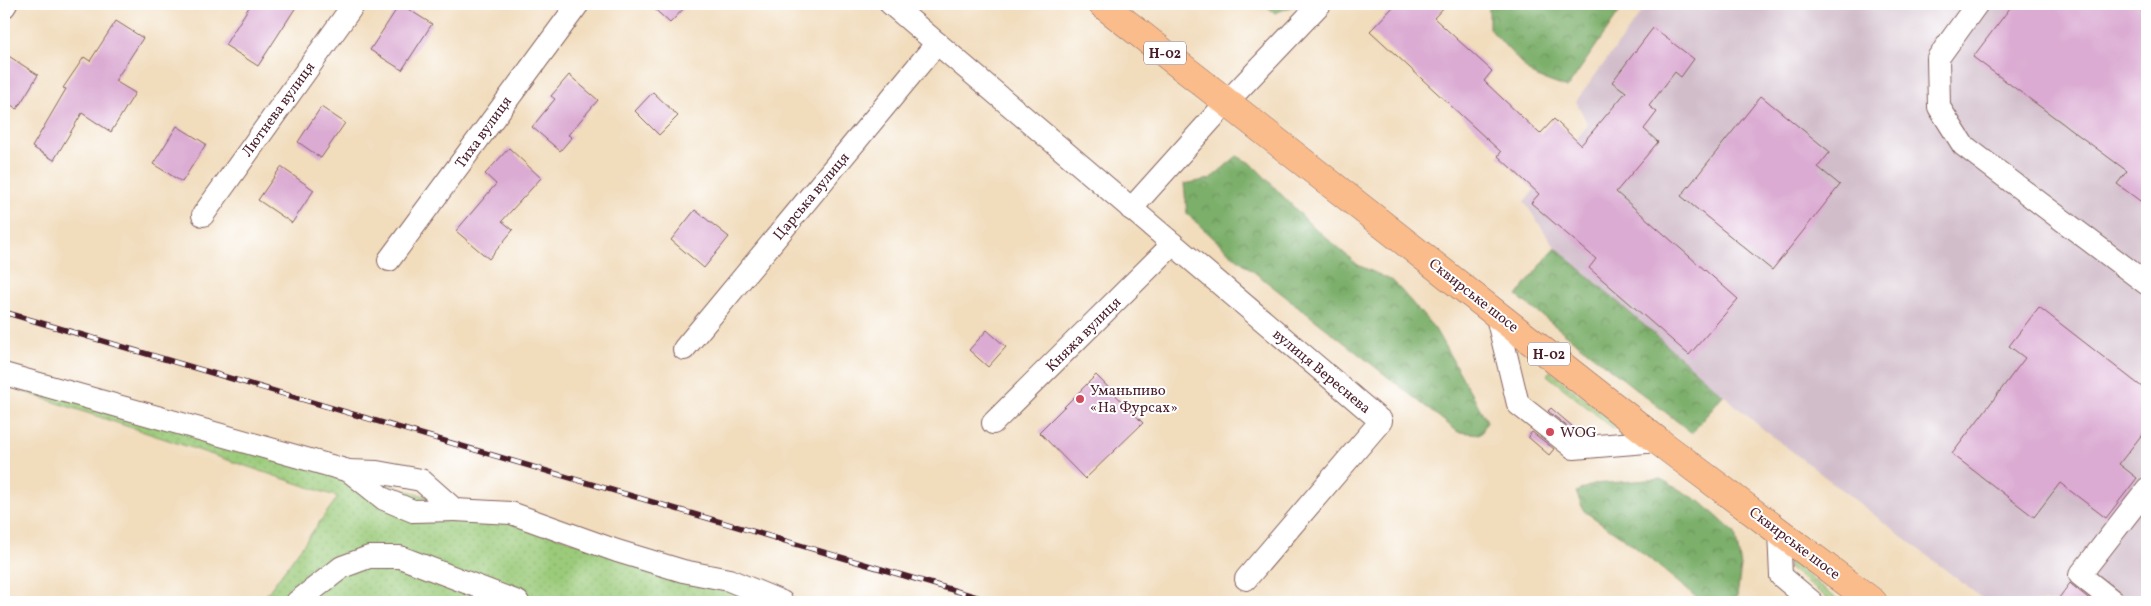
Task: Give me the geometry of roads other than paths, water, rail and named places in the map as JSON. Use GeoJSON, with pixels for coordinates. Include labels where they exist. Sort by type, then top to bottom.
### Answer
{"type":"FeatureCollection","features":[{"type":"Feature","properties":{"kind":"main road","name":"Сквирське шосе"},"geometry":{"type":"LineString","coordinates":[[1102,4],[1658,441],[1873,602]]}},
{"type":"Feature","properties":{"kind":"street","name":"Лютнева вулиця"},"geometry":{"type":"LineString","coordinates":[[203,215],[354,4]]}},
{"type":"Feature","properties":{"kind":"street","name":"Тиха вулиця"},"geometry":{"type":"LineString","coordinates":[[389,260],[578,4]]}},
{"type":"Feature","properties":{"kind":"street"},"geometry":{"type":"LineString","coordinates":[[891,4],[1173,244]]}},
{"type":"Feature","properties":{"kind":"street"},"geometry":{"type":"LineString","coordinates":[[1131,208],[1227,102],[1320,4]]}},
{"type":"Feature","properties":{"kind":"street"},"geometry":{"type":"LineString","coordinates":[[1977,4],[1938,58],[1939,108],[1963,145],[2147,284]]}},
{"type":"Feature","properties":{"kind":"street","name":"Царська вулиця"},"geometry":{"type":"LineString","coordinates":[[684,350],[937,43]]}},
{"type":"Feature","properties":{"kind":"street","name":"Княжа вулиця"},"geometry":{"type":"LineString","coordinates":[[993,423],[1173,244]]}},
{"type":"Feature","properties":{"kind":"street","name":"вулиця Вереснева"},"geometry":{"type":"LineString","coordinates":[[1173,244],[1381,421],[1246,579]]}},
{"type":"Feature","properties":{"kind":"street"},"geometry":{"type":"LineString","coordinates":[[1496,312],[1518,404],[1574,448],[1658,441]]}},
{"type":"Feature","properties":{"kind":"street"},"geometry":{"type":"LineString","coordinates":[[4,374],[348,471],[377,472],[421,480],[455,510]]}},
{"type":"Feature","properties":{"kind":"street"},"geometry":{"type":"LineString","coordinates":[[348,471],[384,499],[413,511],[455,510],[511,513],[618,551],[683,571],[729,580],[782,602]]}},
{"type":"Feature","properties":{"kind":"street"},"geometry":{"type":"LineString","coordinates":[[2114,602],[2080,575],[2147,489]]}},
{"type":"Feature","properties":{"kind":"street"},"geometry":{"type":"LineString","coordinates":[[1779,532],[1781,576],[1812,602]]}},
{"type":"Feature","properties":{"kind":"street"},"geometry":{"type":"LineString","coordinates":[[298,602],[342,567],[369,557],[400,557],[518,602]]}},
{"type":"Feature","properties":{"kind":"railway"},"geometry":{"type":"LineString","coordinates":[[4,312],[994,602]]}},
{"type":"Feature","properties":{"kind":"place","name":"Уманьпиво «На Фурсах»"},"geometry":{"type":"Point","coordinates":[1080,399]}},
{"type":"Feature","properties":{"kind":"place","name":"WOG"},"geometry":{"type":"Point","coordinates":[1550,432]}}]}
